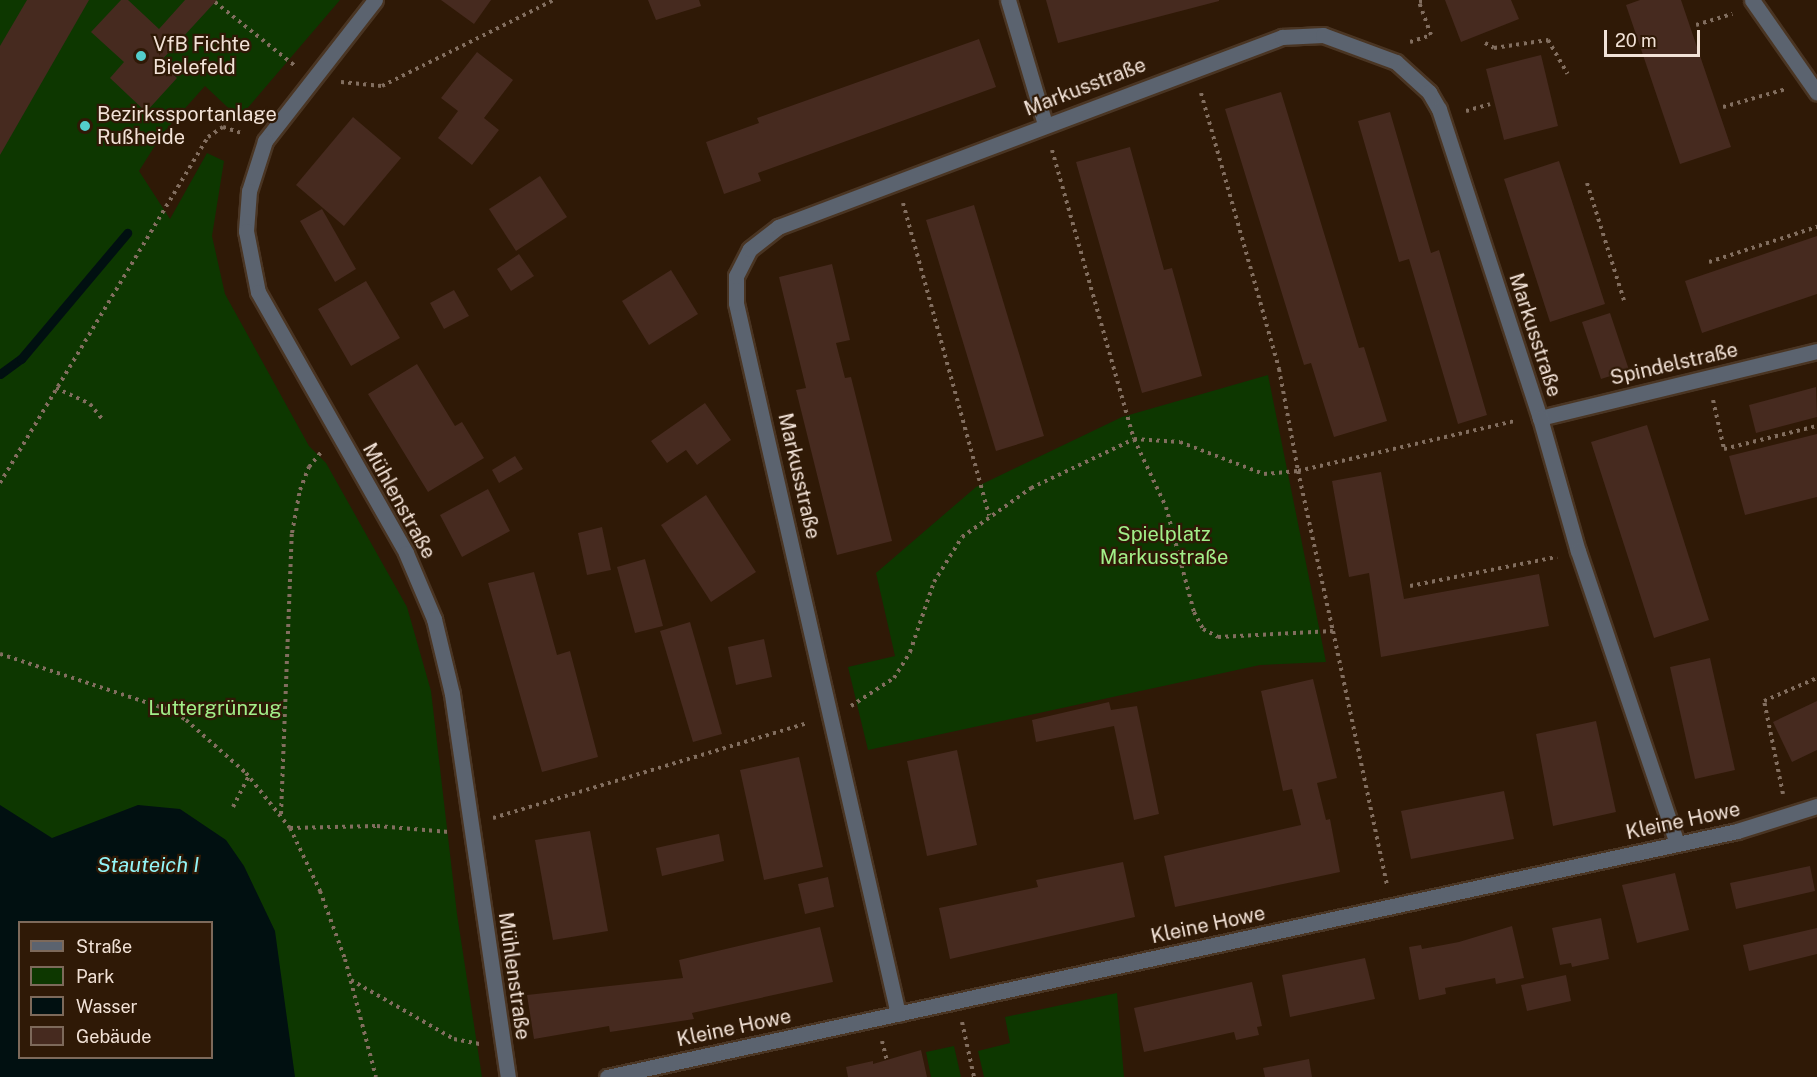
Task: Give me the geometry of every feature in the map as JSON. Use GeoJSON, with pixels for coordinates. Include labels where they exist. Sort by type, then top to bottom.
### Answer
{"type":"FeatureCollection","features":[{"type":"Feature","properties":{"kind":"street","name":"Mühlenstraße"},"geometry":{"type":"LineString","coordinates":[[375,0],[266,141],[249,191],[246,231],[250,270],[258,292],[428,598],[452,694],[508,1077]]}},
{"type":"Feature","properties":{"kind":"street"},"geometry":{"type":"LineString","coordinates":[[1008,0],[1045,124]]}},
{"type":"Feature","properties":{"kind":"street"},"geometry":{"type":"LineString","coordinates":[[1755,4],[1813,88]]}},
{"type":"Feature","properties":{"kind":"street","name":"Markusstraße"},"geometry":{"type":"LineString","coordinates":[[898,1014],[833,714],[736,303],[736,276],[750,249],[778,227],[1193,68],[1282,37],[1323,35],[1396,62],[1429,93],[1439,109],[1540,418],[1578,551],[1677,844]]}},
{"type":"Feature","properties":{"kind":"street","name":"Spindelstraße"},"geometry":{"type":"LineString","coordinates":[[1540,418],[1817,351]]}},
{"type":"Feature","properties":{"kind":"street","name":"Kleine Howe"},"geometry":{"type":"LineString","coordinates":[[607,1077],[1677,844],[1788,818],[1817,806]]}},
{"type":"Feature","properties":{"kind":"path"},"geometry":{"type":"LineString","coordinates":[[215,2],[312,79],[382,86],[554,0]]}},
{"type":"Feature","properties":{"kind":"path"},"geometry":{"type":"LineString","coordinates":[[1396,62],[1407,44],[1431,35],[1419,2],[1425,0]]}},
{"type":"Feature","properties":{"kind":"path"},"geometry":{"type":"LineString","coordinates":[[1696,25],[1755,4]]}},
{"type":"Feature","properties":{"kind":"path"},"geometry":{"type":"LineString","coordinates":[[1485,43],[1494,48],[1548,40],[1568,74]]}},
{"type":"Feature","properties":{"kind":"path"},"geometry":{"type":"LineString","coordinates":[[1193,68],[1279,369],[1298,471],[1391,906]]}},
{"type":"Feature","properties":{"kind":"path"},"geometry":{"type":"LineString","coordinates":[[1723,107],[1813,88]]}},
{"type":"Feature","properties":{"kind":"path"},"geometry":{"type":"LineString","coordinates":[[1045,124],[1134,439],[1166,507],[1194,612],[1203,629],[1218,637],[1333,631]]}},
{"type":"Feature","properties":{"kind":"path"},"geometry":{"type":"LineString","coordinates":[[0,483],[208,137],[223,128],[266,141]]}},
{"type":"Feature","properties":{"kind":"path"},"geometry":{"type":"LineString","coordinates":[[897,181],[989,515]]}},
{"type":"Feature","properties":{"kind":"path"},"geometry":{"type":"LineString","coordinates":[[1587,183],[1624,300]]}},
{"type":"Feature","properties":{"kind":"path"},"geometry":{"type":"LineString","coordinates":[[1709,261],[1817,227]]}},
{"type":"Feature","properties":{"kind":"path"},"geometry":{"type":"LineString","coordinates":[[1708,378],[1724,449],[1817,426]]}},
{"type":"Feature","properties":{"kind":"path"},"geometry":{"type":"LineString","coordinates":[[56,388],[90,404],[103,420]]}},
{"type":"Feature","properties":{"kind":"path"},"geometry":{"type":"LineString","coordinates":[[290,828],[377,826],[442,834],[471,828],[501,814],[833,714],[869,698],[894,678],[910,652],[934,582],[962,537],[989,515],[1031,488],[1134,439],[1180,442],[1264,474],[1298,471],[1502,422],[1540,418]]}},
{"type":"Feature","properties":{"kind":"path"},"geometry":{"type":"LineString","coordinates":[[281,815],[292,533],[300,490],[309,467],[318,454],[340,438]]}},
{"type":"Feature","properties":{"kind":"path"},"geometry":{"type":"LineString","coordinates":[[1410,586],[1578,551]]}},
{"type":"Feature","properties":{"kind":"path"},"geometry":{"type":"LineString","coordinates":[[0,654],[169,710],[186,720],[249,776],[290,828],[320,891],[350,980],[376,1077]]}},
{"type":"Feature","properties":{"kind":"path"},"geometry":{"type":"LineString","coordinates":[[1788,818],[1764,701],[1817,678]]}},
{"type":"Feature","properties":{"kind":"path"},"geometry":{"type":"LineString","coordinates":[[233,807],[249,776]]}},
{"type":"Feature","properties":{"kind":"path"},"geometry":{"type":"LineString","coordinates":[[350,980],[454,1039],[476,1044],[502,1041]]}},
{"type":"Feature","properties":{"kind":"path"},"geometry":{"type":"LineString","coordinates":[[957,1001],[974,1077]]}},
{"type":"Feature","properties":{"kind":"green space","name":"Luttergrünzug"},"geometry":{"type":"Polygon","coordinates":[[[0,0],[340,0],[239,118],[205,86],[163,133],[139,171],[170,219],[207,153],[224,161],[212,236],[225,294],[309,446],[326,463],[407,607],[431,691],[457,914],[482,1077],[0,1077],[0,0]]]}},
{"type":"Feature","properties":{"kind":"green space","name":"Spielplatz Markusstraße"},"geometry":{"type":"Polygon","coordinates":[[[1268,375],[1326,662],[1260,665],[868,750],[848,667],[895,656],[876,573],[976,487],[1122,417],[1268,375]]]}},
{"type":"Feature","properties":{"kind":"green space"},"geometry":{"type":"Polygon","coordinates":[[[1117,993],[1124,1077],[984,1077],[978,1051],[1010,1043],[1005,1017],[1117,993]]]}},
{"type":"Feature","properties":{"kind":"green space"},"geometry":{"type":"Polygon","coordinates":[[[954,1046],[961,1077],[931,1077],[926,1052],[954,1046]]]}},
{"type":"Feature","properties":{"kind":"water","name":"Stauteich I"},"geometry":{"type":"Polygon","coordinates":[[[0,805],[52,838],[138,805],[180,809],[226,840],[244,866],[275,931],[295,1077],[0,1077],[0,805]]]}},
{"type":"Feature","properties":{"kind":"building"},"geometry":{"type":"Polygon","coordinates":[[[27,0],[89,0],[0,155],[0,46],[27,0]]]}},
{"type":"Feature","properties":{"kind":"building","name":"VfB Fichte Bielefeld"},"geometry":{"type":"Polygon","coordinates":[[[121,0],[128,0],[159,29],[185,0],[217,0],[160,62],[177,78],[146,112],[110,78],[124,62],[91,32],[121,0]]]}},
{"type":"Feature","properties":{"kind":"building"},"geometry":{"type":"Polygon","coordinates":[[[441,0],[491,0],[474,24],[441,0]]]}},
{"type":"Feature","properties":{"kind":"building"},"geometry":{"type":"Polygon","coordinates":[[[648,0],[699,0],[701,6],[656,20],[648,0]]]}},
{"type":"Feature","properties":{"kind":"building"},"geometry":{"type":"Polygon","coordinates":[[[1046,0],[1219,0],[1219,1],[1058,43],[1046,0]]]}},
{"type":"Feature","properties":{"kind":"building"},"geometry":{"type":"Polygon","coordinates":[[[1445,0],[1511,0],[1519,19],[1461,42],[1445,0]]]}},
{"type":"Feature","properties":{"kind":"building"},"geometry":{"type":"Polygon","coordinates":[[[1640,0],[1681,0],[1731,147],[1680,164],[1626,5],[1640,0]]]}},
{"type":"Feature","properties":{"kind":"building"},"geometry":{"type":"Polygon","coordinates":[[[979,39],[996,87],[758,173],[761,181],[724,194],[706,142],[759,123],[757,118],[979,39]]]}},
{"type":"Feature","properties":{"kind":"building"},"geometry":{"type":"Polygon","coordinates":[[[477,52],[513,80],[484,118],[499,130],[472,165],[438,138],[458,111],[441,98],[477,52]]]}},
{"type":"Feature","properties":{"kind":"building"},"geometry":{"type":"Polygon","coordinates":[[[1541,55],[1558,126],[1504,140],[1486,69],[1541,55]]]}},
{"type":"Feature","properties":{"kind":"building"},"geometry":{"type":"Polygon","coordinates":[[[1281,92],[1359,348],[1364,347],[1387,421],[1334,437],[1311,363],[1304,365],[1225,109],[1281,92]]]}},
{"type":"Feature","properties":{"kind":"building"},"geometry":{"type":"Polygon","coordinates":[[[1390,112],[1431,253],[1439,250],[1487,415],[1458,424],[1409,259],[1399,262],[1358,121],[1390,112]]]}},
{"type":"Feature","properties":{"kind":"building"},"geometry":{"type":"Polygon","coordinates":[[[353,117],[401,158],[344,226],[296,185],[353,117]]]}},
{"type":"Feature","properties":{"kind":"building"},"geometry":{"type":"Polygon","coordinates":[[[1130,147],[1164,270],[1172,268],[1202,376],[1142,393],[1076,162],[1130,147]]]}},
{"type":"Feature","properties":{"kind":"building"},"geometry":{"type":"Polygon","coordinates":[[[1559,161],[1605,304],[1550,322],[1504,179],[1559,161]]]}},
{"type":"Feature","properties":{"kind":"building"},"geometry":{"type":"Polygon","coordinates":[[[540,176],[567,217],[516,251],[489,209],[540,176]]]}},
{"type":"Feature","properties":{"kind":"building"},"geometry":{"type":"Polygon","coordinates":[[[974,205],[1044,436],[996,451],[926,220],[974,205]]]}},
{"type":"Feature","properties":{"kind":"building"},"geometry":{"type":"Polygon","coordinates":[[[322,209],[356,269],[335,282],[300,221],[322,209]]]}},
{"type":"Feature","properties":{"kind":"building"},"geometry":{"type":"Polygon","coordinates":[[[1817,236],[1817,294],[1702,333],[1685,281],[1817,236]]]}},
{"type":"Feature","properties":{"kind":"building"},"geometry":{"type":"Polygon","coordinates":[[[519,254],[534,276],[511,291],[497,269],[519,254]]]}},
{"type":"Feature","properties":{"kind":"building"},"geometry":{"type":"Polygon","coordinates":[[[832,264],[850,340],[836,343],[845,378],[851,377],[892,541],[837,555],[796,390],[806,388],[779,277],[832,264]]]}},
{"type":"Feature","properties":{"kind":"building"},"geometry":{"type":"Polygon","coordinates":[[[671,270],[698,314],[649,345],[622,301],[671,270]]]}},
{"type":"Feature","properties":{"kind":"building"},"geometry":{"type":"Polygon","coordinates":[[[366,281],[400,338],[351,366],[318,309],[366,281]]]}},
{"type":"Feature","properties":{"kind":"building"},"geometry":{"type":"Polygon","coordinates":[[[454,290],[469,316],[444,329],[430,303],[454,290]]]}},
{"type":"Feature","properties":{"kind":"building"},"geometry":{"type":"Polygon","coordinates":[[[1610,313],[1629,370],[1601,379],[1582,322],[1610,313]]]}},
{"type":"Feature","properties":{"kind":"building"},"geometry":{"type":"Polygon","coordinates":[[[417,364],[455,426],[462,422],[484,458],[428,492],[368,394],[417,364]]]}},
{"type":"Feature","properties":{"kind":"building"},"geometry":{"type":"Polygon","coordinates":[[[1816,387],[1817,417],[1756,433],[1749,405],[1816,387]]]}},
{"type":"Feature","properties":{"kind":"building"},"geometry":{"type":"Polygon","coordinates":[[[705,403],[731,440],[697,465],[686,450],[667,463],[651,441],[705,403]]]}},
{"type":"Feature","properties":{"kind":"building"},"geometry":{"type":"Polygon","coordinates":[[[1647,425],[1709,620],[1654,638],[1591,442],[1647,425]]]}},
{"type":"Feature","properties":{"kind":"building"},"geometry":{"type":"Polygon","coordinates":[[[1817,434],[1817,497],[1745,515],[1729,456],[1817,434]]]}},
{"type":"Feature","properties":{"kind":"building"},"geometry":{"type":"Polygon","coordinates":[[[515,456],[523,469],[499,483],[492,470],[515,456]]]}},
{"type":"Feature","properties":{"kind":"building"},"geometry":{"type":"Polygon","coordinates":[[[1381,472],[1404,599],[1539,574],[1549,626],[1381,657],[1369,573],[1349,577],[1332,481],[1381,472]]]}},
{"type":"Feature","properties":{"kind":"building"},"geometry":{"type":"Polygon","coordinates":[[[488,489],[510,531],[462,557],[440,515],[488,489]]]}},
{"type":"Feature","properties":{"kind":"building"},"geometry":{"type":"Polygon","coordinates":[[[706,495],[756,572],[711,602],[661,525],[706,495]]]}},
{"type":"Feature","properties":{"kind":"building"},"geometry":{"type":"Polygon","coordinates":[[[602,527],[611,570],[587,575],[578,533],[602,527]]]}},
{"type":"Feature","properties":{"kind":"building"},"geometry":{"type":"Polygon","coordinates":[[[645,559],[663,626],[635,633],[617,567],[645,559]]]}},
{"type":"Feature","properties":{"kind":"building"},"geometry":{"type":"Polygon","coordinates":[[[534,572],[557,655],[570,651],[598,757],[542,772],[488,583],[534,572]]]}},
{"type":"Feature","properties":{"kind":"building"},"geometry":{"type":"Polygon","coordinates":[[[690,622],[722,734],[693,742],[660,631],[690,622]]]}},
{"type":"Feature","properties":{"kind":"building"},"geometry":{"type":"Polygon","coordinates":[[[764,639],[772,677],[736,685],[728,647],[764,639]]]}},
{"type":"Feature","properties":{"kind":"building"},"geometry":{"type":"Polygon","coordinates":[[[1710,658],[1735,770],[1695,779],[1670,667],[1710,658]]]}},
{"type":"Feature","properties":{"kind":"building"},"geometry":{"type":"Polygon","coordinates":[[[1313,679],[1337,778],[1317,783],[1326,820],[1330,819],[1340,872],[1175,907],[1164,856],[1301,825],[1292,789],[1283,791],[1261,691],[1313,679]]]}},
{"type":"Feature","properties":{"kind":"building"},"geometry":{"type":"Polygon","coordinates":[[[1817,701],[1817,750],[1792,762],[1773,722],[1817,701]]]}},
{"type":"Feature","properties":{"kind":"building"},"geometry":{"type":"Polygon","coordinates":[[[1109,702],[1111,710],[1137,706],[1159,814],[1134,820],[1114,726],[1036,742],[1032,720],[1109,702]]]}},
{"type":"Feature","properties":{"kind":"building"},"geometry":{"type":"Polygon","coordinates":[[[1596,721],[1616,812],[1553,826],[1536,734],[1596,721]]]}},
{"type":"Feature","properties":{"kind":"building"},"geometry":{"type":"Polygon","coordinates":[[[957,750],[977,845],[927,856],[907,761],[957,750]]]}},
{"type":"Feature","properties":{"kind":"building"},"geometry":{"type":"Polygon","coordinates":[[[799,757],[823,867],[764,880],[740,770],[799,757]]]}},
{"type":"Feature","properties":{"kind":"building"},"geometry":{"type":"Polygon","coordinates":[[[1504,791],[1514,839],[1411,859],[1401,811],[1504,791]]]}},
{"type":"Feature","properties":{"kind":"building"},"geometry":{"type":"Polygon","coordinates":[[[590,831],[608,931],[553,940],[535,840],[590,831]]]}},
{"type":"Feature","properties":{"kind":"building"},"geometry":{"type":"Polygon","coordinates":[[[719,834],[724,861],[662,876],[656,848],[719,834]]]}},
{"type":"Feature","properties":{"kind":"building"},"geometry":{"type":"Polygon","coordinates":[[[1123,862],[1135,917],[950,959],[939,908],[1038,887],[1036,880],[1123,862]]]}},
{"type":"Feature","properties":{"kind":"building"},"geometry":{"type":"Polygon","coordinates":[[[1810,866],[1815,891],[1736,909],[1730,883],[1810,866]]]}},
{"type":"Feature","properties":{"kind":"building"},"geometry":{"type":"Polygon","coordinates":[[[1675,873],[1689,930],[1637,943],[1622,885],[1675,873]]]}},
{"type":"Feature","properties":{"kind":"building"},"geometry":{"type":"Polygon","coordinates":[[[828,877],[834,907],[805,914],[798,884],[828,877]]]}},
{"type":"Feature","properties":{"kind":"building"},"geometry":{"type":"Polygon","coordinates":[[[1601,918],[1609,959],[1572,967],[1571,963],[1560,965],[1552,928],[1601,918]]]}},
{"type":"Feature","properties":{"kind":"building"},"geometry":{"type":"Polygon","coordinates":[[[1512,926],[1524,978],[1496,984],[1495,978],[1445,988],[1446,994],[1419,1000],[1409,947],[1421,945],[1422,949],[1459,942],[1512,926]]]}},
{"type":"Feature","properties":{"kind":"building"},"geometry":{"type":"Polygon","coordinates":[[[820,927],[833,982],[692,1013],[694,1019],[610,1032],[609,1026],[534,1039],[527,995],[683,978],[679,960],[820,927]]]}},
{"type":"Feature","properties":{"kind":"building"},"geometry":{"type":"Polygon","coordinates":[[[1817,928],[1817,954],[1749,971],[1743,945],[1817,928]]]}},
{"type":"Feature","properties":{"kind":"building"},"geometry":{"type":"Polygon","coordinates":[[[1365,958],[1375,999],[1290,1017],[1282,975],[1365,958]]]}},
{"type":"Feature","properties":{"kind":"building"},"geometry":{"type":"Polygon","coordinates":[[[1566,975],[1571,1001],[1527,1011],[1521,985],[1566,975]]]}},
{"type":"Feature","properties":{"kind":"building"},"geometry":{"type":"Polygon","coordinates":[[[1252,982],[1262,1026],[1257,1027],[1259,1035],[1236,1040],[1234,1032],[1144,1052],[1134,1008],[1252,982]]]}},
{"type":"Feature","properties":{"kind":"building"},"geometry":{"type":"Polygon","coordinates":[[[921,1050],[927,1077],[848,1077],[846,1067],[873,1061],[873,1064],[921,1050]]]}},
{"type":"Feature","properties":{"kind":"building"},"geometry":{"type":"Polygon","coordinates":[[[1309,1059],[1312,1077],[1265,1077],[1263,1068],[1309,1059]]]}},
{"type":"Feature","properties":{"kind":"waterway"},"geometry":{"type":"LineString","coordinates":[[0,374],[21,359],[127,233]]}},
{"type":"Feature","properties":{"kind":"place","name":"VfB Fichte Bielefeld"},"geometry":{"type":"Point","coordinates":[141,56]}},
{"type":"Feature","properties":{"kind":"place","name":"Bezirkssportanlage Rußheide"},"geometry":{"type":"Point","coordinates":[85,126]}}]}
